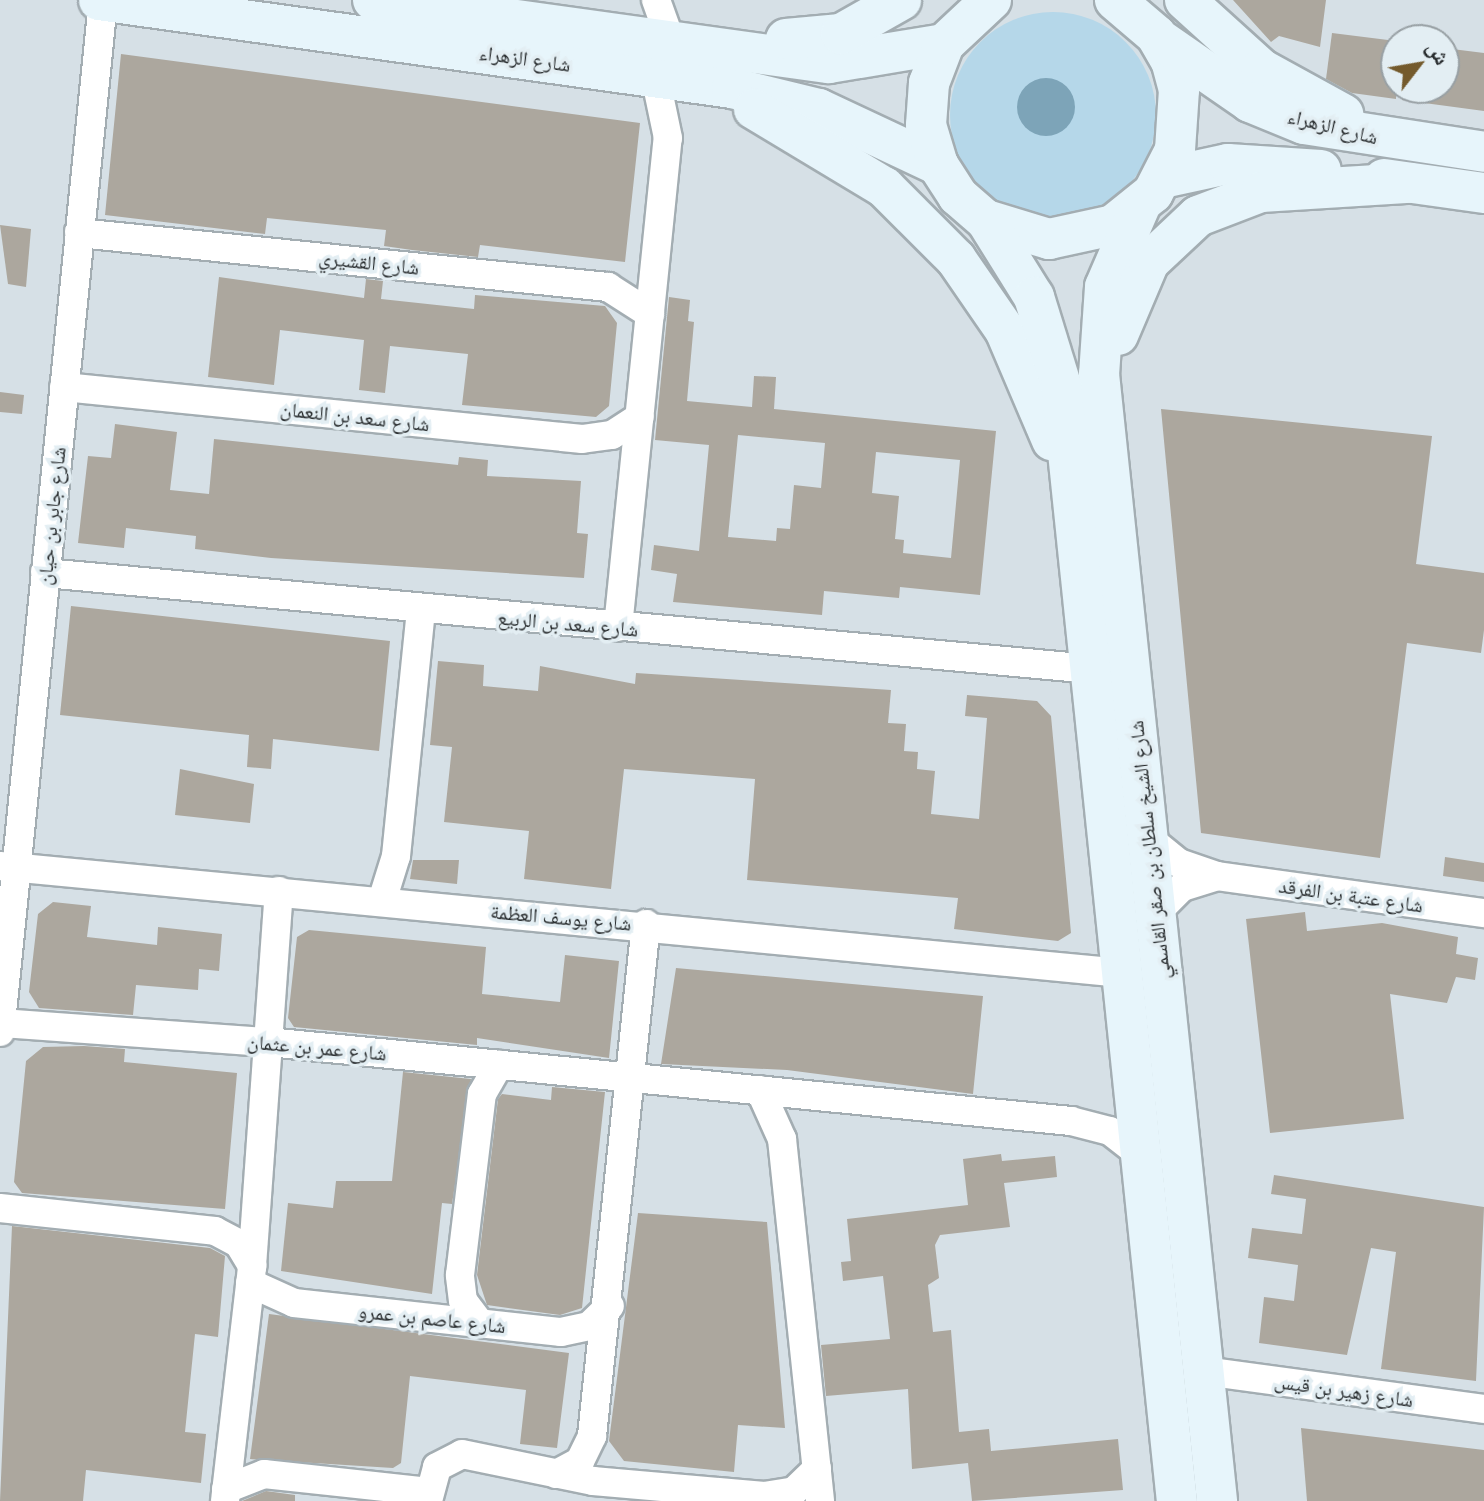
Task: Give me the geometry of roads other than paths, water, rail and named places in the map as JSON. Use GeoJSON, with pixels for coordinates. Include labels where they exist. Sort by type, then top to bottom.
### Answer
{"type":"FeatureCollection","features":[{"type":"Feature","properties":{"kind":"main road","name":"شارع الزهراء"},"geometry":{"type":"LineString","coordinates":[[101,0],[671,79],[819,109],[938,165]]}},
{"type":"Feature","properties":{"kind":"main road","name":"شارع الزهراء"},"geometry":{"type":"LineString","coordinates":[[373,0],[467,7],[829,63],[894,58],[944,44]]}},
{"type":"Feature","properties":{"kind":"main road"},"geometry":{"type":"LineString","coordinates":[[678,40],[841,34],[901,0]]}},
{"type":"Feature","properties":{"kind":"main road"},"geometry":{"type":"LineString","coordinates":[[938,165],[926,125],[929,83],[944,44],[989,0]]}},
{"type":"Feature","properties":{"kind":"main road"},"geometry":{"type":"LineString","coordinates":[[1185,0],[1250,60],[1310,99],[1418,143]]}},
{"type":"Feature","properties":{"kind":"main road","name":"شارع الزهراء"},"geometry":{"type":"LineString","coordinates":[[1134,9],[1200,72],[1290,118],[1418,143],[1484,152]]}},
{"type":"Feature","properties":{"kind":"main road","name":"شارع الشيخ سلطان بن صقر القاسمي"},"geometry":{"type":"LineString","coordinates":[[1134,9],[1180,105],[1175,150],[1105,287],[1099,330],[1104,418],[1217,1501]]}},
{"type":"Feature","properties":{"kind":"main road"},"geometry":{"type":"LineString","coordinates":[[671,79],[843,157],[956,259],[1025,369],[1076,530]]}},
{"type":"Feature","properties":{"kind":"main road","name":"شارع الزهراء"},"geometry":{"type":"LineString","coordinates":[[1151,192],[1262,163],[1484,193]]}},
{"type":"Feature","properties":{"kind":"main road","name":"شارع الشيخ سلطان بن صقر القاسمي"},"geometry":{"type":"LineString","coordinates":[[938,165],[986,220],[1020,271],[1050,340],[1076,530],[1177,1501]]}},
{"type":"Feature","properties":{"kind":"main road"},"geometry":{"type":"LineString","coordinates":[[1104,418],[1132,291],[1164,245],[1198,216],[1261,192],[1410,183]]}},
{"type":"Feature","properties":{"kind":"main road"},"geometry":{"type":"LineString","coordinates":[[986,220],[1016,234],[1071,238],[1113,225],[1151,192]]}},
{"type":"Feature","properties":{"kind":"street","name":"شارع جابر بن حيان"},"geometry":{"type":"LineString","coordinates":[[0,1032],[8,867],[45,573],[101,0]]}},
{"type":"Feature","properties":{"kind":"street"},"geometry":{"type":"LineString","coordinates":[[656,0],[678,40]]}},
{"type":"Feature","properties":{"kind":"street"},"geometry":{"type":"LineString","coordinates":[[618,627],[671,79]]}},
{"type":"Feature","properties":{"kind":"street","name":"شارع القشيري"},"geometry":{"type":"LineString","coordinates":[[79,233],[608,287],[650,314]]}},
{"type":"Feature","properties":{"kind":"street","name":"شارع سعد بن النعمان"},"geometry":{"type":"LineString","coordinates":[[64,387],[582,439],[612,435],[640,417]]}},
{"type":"Feature","properties":{"kind":"street","name":"شارع سعد بن الربيع"},"geometry":{"type":"LineString","coordinates":[[45,573],[1091,669]]}},
{"type":"Feature","properties":{"kind":"street"},"geometry":{"type":"LineString","coordinates":[[382,901],[396,856],[421,609]]}},
{"type":"Feature","properties":{"kind":"street","name":"شارع عتبة بن الفرقد"},"geometry":{"type":"LineString","coordinates":[[1148,838],[1179,863],[1217,876],[1484,913]]}},
{"type":"Feature","properties":{"kind":"street","name":"شارع يوسف العظمة"},"geometry":{"type":"LineString","coordinates":[[8,867],[646,924],[1122,973]]}},
{"type":"Feature","properties":{"kind":"street","name":"شارع عتبة بن الفرقد"},"geometry":{"type":"LineString","coordinates":[[1156,913],[1182,887],[1217,876]]}},
{"type":"Feature","properties":{"kind":"street"},"geometry":{"type":"LineString","coordinates":[[225,1495],[251,1274],[279,891]]}},
{"type":"Feature","properties":{"kind":"street"},"geometry":{"type":"LineString","coordinates":[[556,1474],[589,1450],[610,1306],[646,924]]}},
{"type":"Feature","properties":{"kind":"street","name":"شارع عمر بن عثمان"},"geometry":{"type":"LineString","coordinates":[[1,1023],[268,1042],[1091,1124],[1141,1155]]}},
{"type":"Feature","properties":{"kind":"street"},"geometry":{"type":"LineString","coordinates":[[479,1322],[463,1301],[460,1275],[479,1105],[499,1064]]}},
{"type":"Feature","properties":{"kind":"street"},"geometry":{"type":"LineString","coordinates":[[760,1090],[782,1139],[820,1501]]}},
{"type":"Feature","properties":{"kind":"street"},"geometry":{"type":"LineString","coordinates":[[0,1208],[215,1231],[239,1244],[251,1274]]}},
{"type":"Feature","properties":{"kind":"street","name":"شارع عاصم بن عمرو"},"geometry":{"type":"LineString","coordinates":[[251,1274],[294,1303],[576,1331],[610,1306]]}},
{"type":"Feature","properties":{"kind":"street","name":"شارع زهير بن قيس"},"geometry":{"type":"LineString","coordinates":[[1204,1371],[1484,1409]]}},
{"type":"Feature","properties":{"kind":"street"},"geometry":{"type":"LineString","coordinates":[[225,1495],[264,1474],[429,1496],[437,1467],[462,1454],[556,1474],[780,1496],[817,1469]]}}]}
